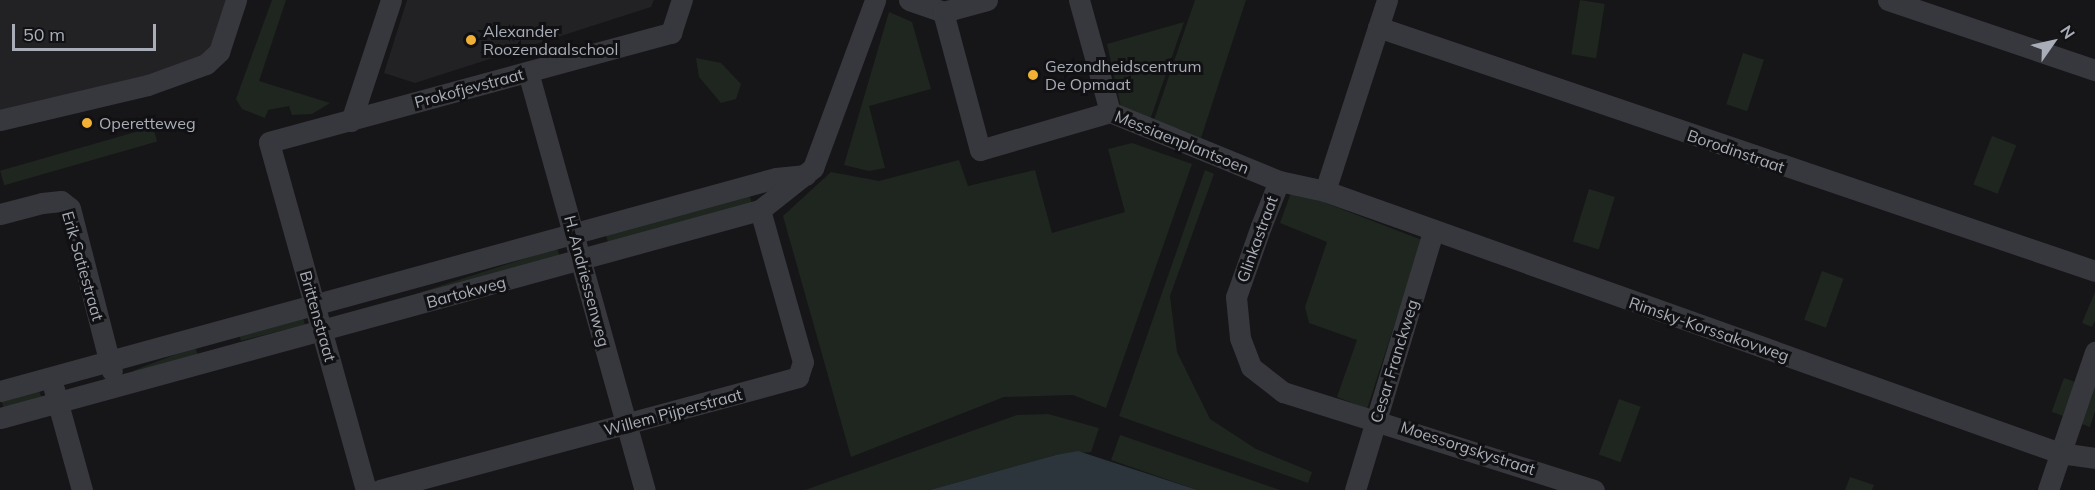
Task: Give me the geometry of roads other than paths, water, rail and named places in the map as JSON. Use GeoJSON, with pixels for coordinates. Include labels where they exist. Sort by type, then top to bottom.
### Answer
{"type":"FeatureCollection","features":[{"type":"Feature","properties":{"kind":"street"},"geometry":{"type":"LineString","coordinates":[[0,120],[148,85],[206,64],[219,52],[237,0]]}},
{"type":"Feature","properties":{"kind":"street"},"geometry":{"type":"LineString","coordinates":[[351,120],[391,0]]}},
{"type":"Feature","properties":{"kind":"street","name":"Prokofjevstraat"},"geometry":{"type":"LineString","coordinates":[[269,142],[671,33],[682,0]]}},
{"type":"Feature","properties":{"kind":"street","name":"Bartokweg"},"geometry":{"type":"LineString","coordinates":[[0,418],[115,384],[582,261],[760,210],[807,175],[821,150],[875,0]]}},
{"type":"Feature","properties":{"kind":"street"},"geometry":{"type":"LineString","coordinates":[[909,0],[943,12],[987,0]]}},
{"type":"Feature","properties":{"kind":"street"},"geometry":{"type":"LineString","coordinates":[[1079,0],[1110,112]]}},
{"type":"Feature","properties":{"kind":"street"},"geometry":{"type":"LineString","coordinates":[[1325,191],[1387,0]]}},
{"type":"Feature","properties":{"kind":"street"},"geometry":{"type":"LineString","coordinates":[[1888,0],[2095,70]]}},
{"type":"Feature","properties":{"kind":"street","name":"Messiaenplantsoen"},"geometry":{"type":"LineString","coordinates":[[943,12],[980,150],[1110,112],[1279,181]]}},
{"type":"Feature","properties":{"kind":"street","name":"Borodinstraat"},"geometry":{"type":"LineString","coordinates":[[1378,27],[2095,271]]}},
{"type":"Feature","properties":{"kind":"street","name":"H. Andriessenweg"},"geometry":{"type":"LineString","coordinates":[[528,72],[645,490]]}},
{"type":"Feature","properties":{"kind":"street","name":"Brittenstraat"},"geometry":{"type":"LineString","coordinates":[[269,142],[366,490]]}},
{"type":"Feature","properties":{"kind":"street","name":"Bartokweg"},"geometry":{"type":"LineString","coordinates":[[0,391],[108,359],[314,306],[776,178],[807,175]]}},
{"type":"Feature","properties":{"kind":"street","name":"Glinkastraat"},"geometry":{"type":"LineString","coordinates":[[1325,191],[1279,181],[1236,297],[1240,338],[1251,367],[1282,392],[1377,418]]}},
{"type":"Feature","properties":{"kind":"street","name":"Rimsky-Korssakovweg"},"geometry":{"type":"LineString","coordinates":[[1325,191],[2060,453],[2095,458]]}},
{"type":"Feature","properties":{"kind":"street","name":"Erik Satiestraat"},"geometry":{"type":"LineString","coordinates":[[0,214],[42,202],[60,201],[70,208],[108,359]]}},
{"type":"Feature","properties":{"kind":"street","name":"Willem Pijperstraat"},"geometry":{"type":"LineString","coordinates":[[380,490],[798,377],[803,362],[760,210]]}},
{"type":"Feature","properties":{"kind":"street","name":"Cesar Franckweg"},"geometry":{"type":"LineString","coordinates":[[1355,490],[1433,231]]}},
{"type":"Feature","properties":{"kind":"street"},"geometry":{"type":"LineString","coordinates":[[2048,490],[2095,352]]}},
{"type":"Feature","properties":{"kind":"street"},"geometry":{"type":"LineString","coordinates":[[108,359],[115,384]]}},
{"type":"Feature","properties":{"kind":"street"},"geometry":{"type":"LineString","coordinates":[[51,377],[82,490]]}},
{"type":"Feature","properties":{"kind":"street","name":"Moessorgskystraat"},"geometry":{"type":"LineString","coordinates":[[1377,418],[1594,490]]}},
{"type":"Feature","properties":{"kind":"place","name":"Alexander Roozendaalschool"},"geometry":{"type":"Point","coordinates":[471,40]}},
{"type":"Feature","properties":{"kind":"place","name":"Gezondheidscentrum De Opmaat"},"geometry":{"type":"Point","coordinates":[1033,75]}},
{"type":"Feature","properties":{"kind":"place","name":"Operetteweg"},"geometry":{"type":"Point","coordinates":[87,123]}}]}
